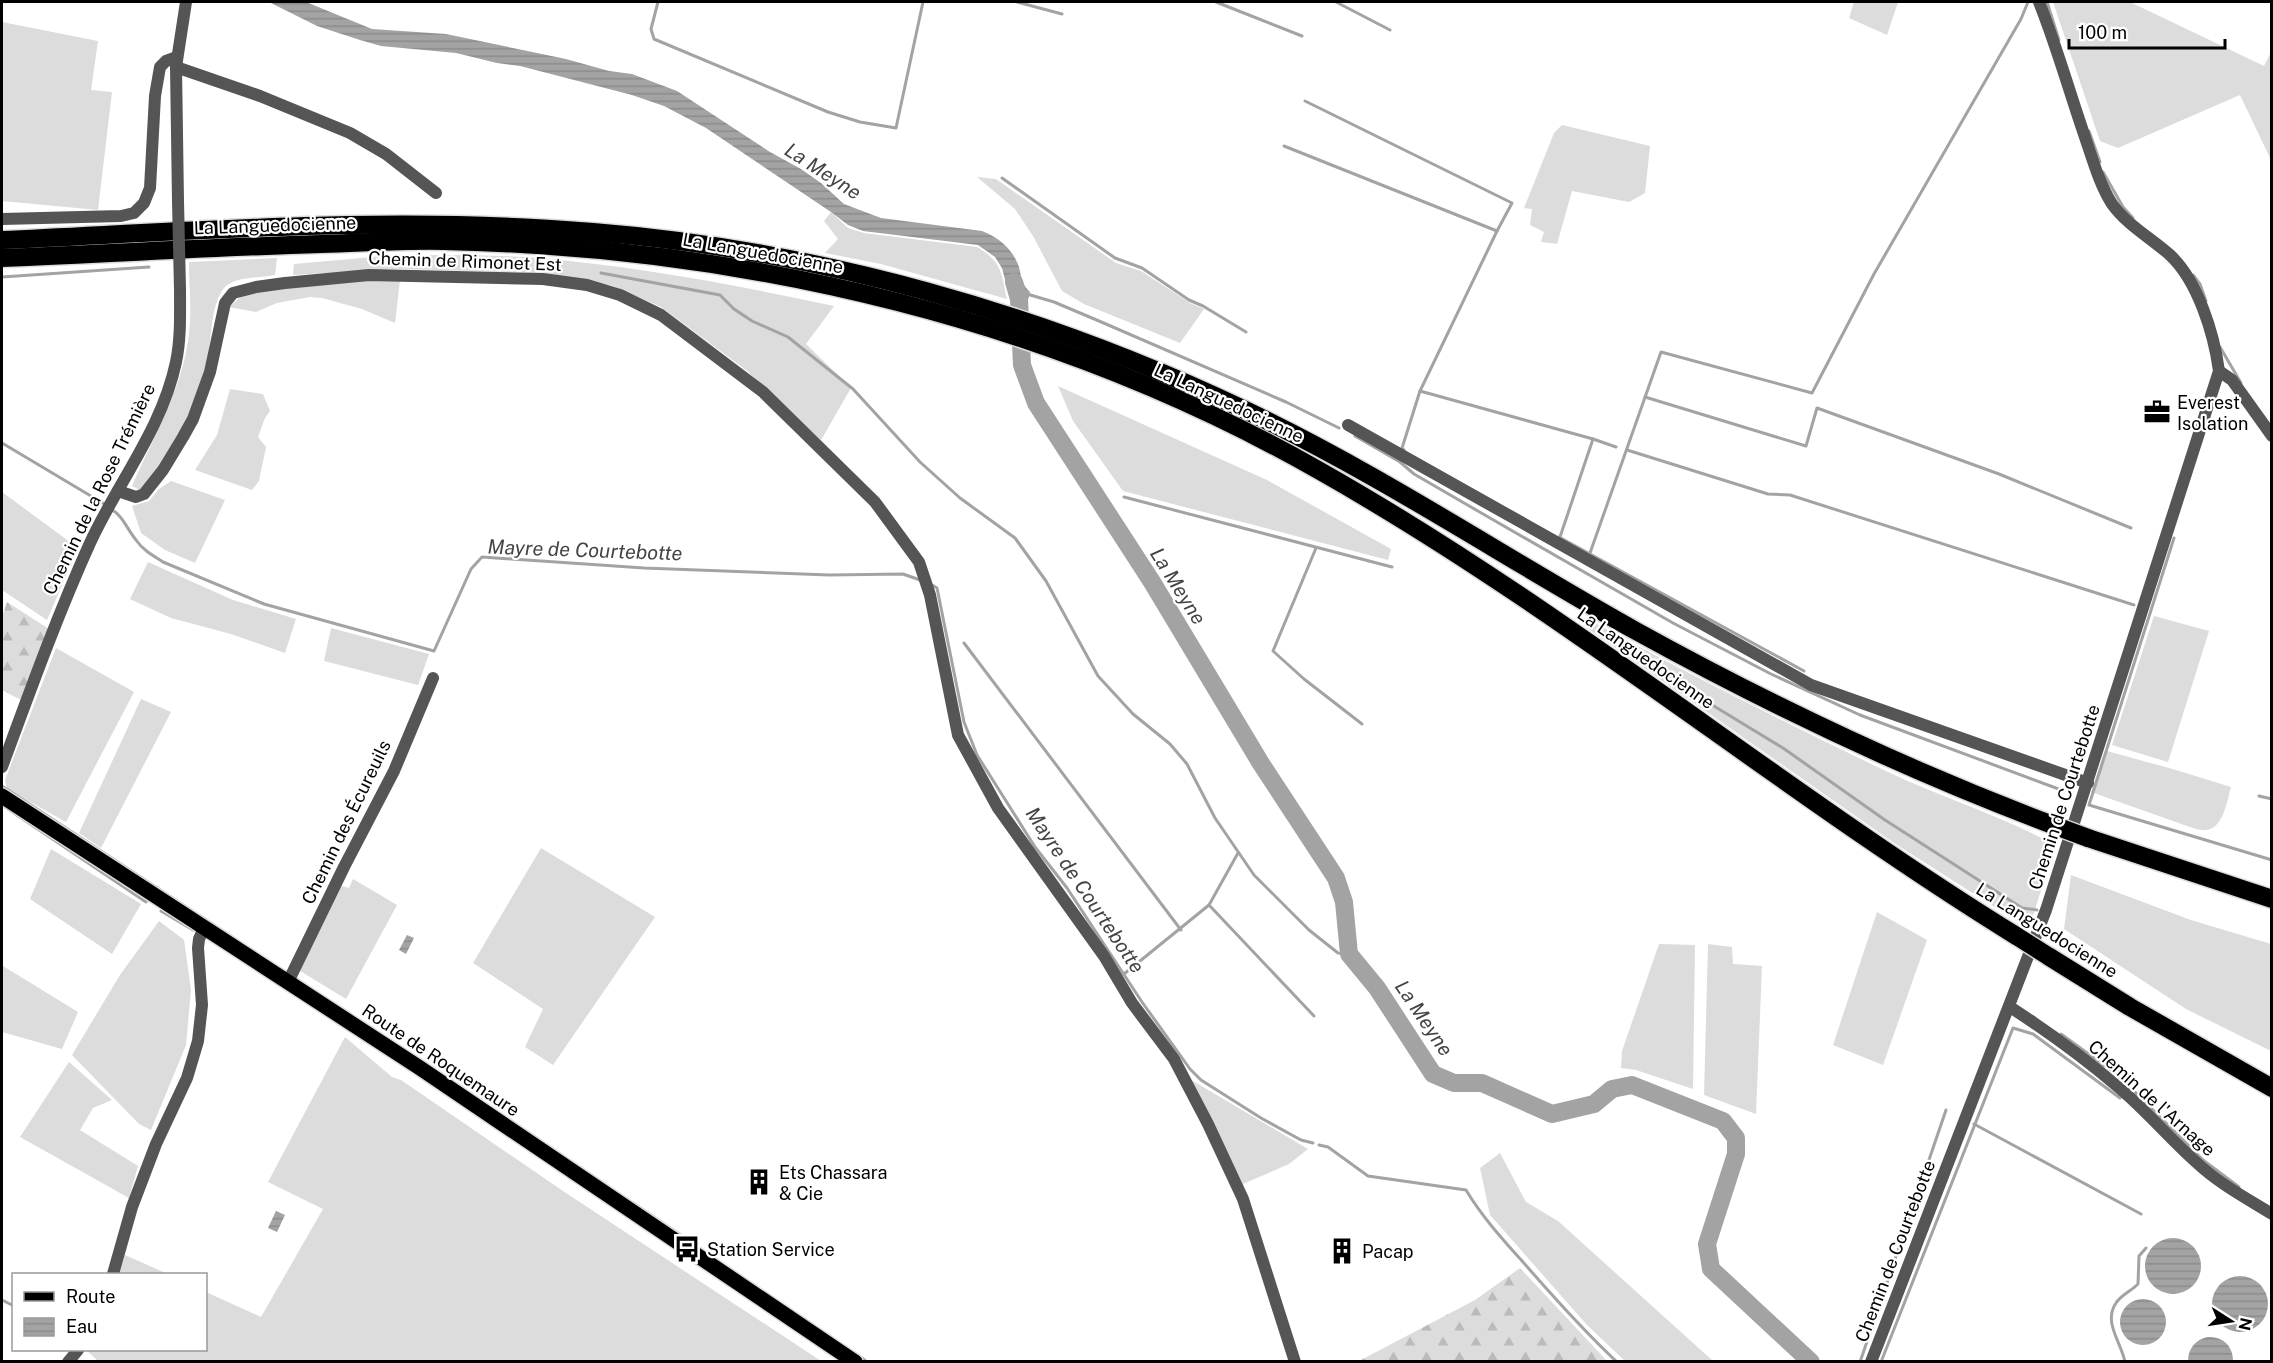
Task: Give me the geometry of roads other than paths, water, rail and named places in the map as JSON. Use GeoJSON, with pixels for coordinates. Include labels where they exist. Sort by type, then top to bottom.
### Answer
{"type":"FeatureCollection","features":[{"type":"Feature","properties":{"kind":"highway","name":"La Languedocienne"},"geometry":{"type":"LineString","coordinates":[[2,240],[380,224],[592,231],[660,238],[723,248],[817,266],[942,296],[1039,326],[1105,350],[1248,412],[1390,487],[1635,630],[1726,679],[1878,753],[1977,796],[2053,825],[2271,899]]}},
{"type":"Feature","properties":{"kind":"highway","name":"La Languedocienne"},"geometry":{"type":"LineString","coordinates":[[2,258],[420,242],[592,248],[741,268],[820,284],[904,304],[1043,347],[1166,395],[1241,428],[1376,504],[1564,626],[1866,838],[2130,1008],[2271,1088]]}},
{"type":"Feature","properties":{"kind":"highway"},"geometry":{"type":"LineString","coordinates":[[2234,1068],[2271,1083]]}},
{"type":"Feature","properties":{"kind":"main road","name":"Route de Roquemaure"},"geometry":{"type":"LineString","coordinates":[[2,796],[420,1068],[855,1362]]}},
{"type":"Feature","properties":{"kind":"street","name":"Chemin de la Rose Trémière"},"geometry":{"type":"LineString","coordinates":[[2,767],[54,626],[105,512],[146,441],[170,384],[180,340],[176,62],[186,2]]}},
{"type":"Feature","properties":{"kind":"street"},"geometry":{"type":"LineString","coordinates":[[2039,2],[2095,168],[2112,203],[2126,220],[2169,254],[2183,269],[2194,287],[2217,356],[2219,371],[2232,380],[2271,436]]}},
{"type":"Feature","properties":{"kind":"street"},"geometry":{"type":"LineString","coordinates":[[2,219],[121,216],[134,213],[144,202],[150,188],[155,96],[160,67],[166,61],[176,62],[350,133],[386,154],[436,193]]}},
{"type":"Feature","properties":{"kind":"street","name":"Chemin de Rimonet Est"},"geometry":{"type":"LineString","coordinates":[[115,496],[136,497],[144,494],[163,470],[183,437],[193,419],[210,372],[225,303],[234,293],[256,287],[369,275],[543,279],[587,285],[620,295],[661,315],[763,392],[875,502],[919,562],[930,595],[958,735],[998,807],[1104,956],[1132,1003],[1173,1059],[1208,1124],[1244,1199],[1295,1362]]}},
{"type":"Feature","properties":{"kind":"street","name":"Chemin de Courtebotte"},"geometry":{"type":"LineString","coordinates":[[1871,1362],[2046,910],[2219,371]]}},
{"type":"Feature","properties":{"kind":"street"},"geometry":{"type":"LineString","coordinates":[[1348,425],[1811,685],[2088,783]]}},
{"type":"Feature","properties":{"kind":"street","name":"Chemin des Écureuils"},"geometry":{"type":"LineString","coordinates":[[288,982],[394,771],[433,678]]}},
{"type":"Feature","properties":{"kind":"street"},"geometry":{"type":"LineString","coordinates":[[114,1273],[132,1206],[193,1060],[202,1005],[198,948],[204,928]]}},
{"type":"Feature","properties":{"kind":"street","name":"Chemin de l'Arnage"},"geometry":{"type":"LineString","coordinates":[[2010,1007],[2117,1086],[2155,1119],[2196,1162],[2234,1191],[2271,1214]]}},
{"type":"Feature","properties":{"kind":"water"},"geometry":{"type":"Polygon","coordinates":[[[269,2],[306,2],[372,29],[446,34],[566,59],[609,71],[632,74],[677,91],[770,152],[801,169],[844,204],[881,218],[982,231],[994,237],[1009,249],[1019,267],[1021,277],[1030,292],[1026,308],[1011,303],[1002,268],[995,257],[978,245],[863,231],[848,225],[706,128],[664,106],[632,95],[520,66],[456,53],[381,46],[317,26],[269,2]]]}},
{"type":"Feature","properties":{"kind":"water"},"geometry":{"type":"Polygon","coordinates":[[[407,935],[414,938],[406,954],[399,950],[407,935]]]}},
{"type":"Feature","properties":{"kind":"water"},"geometry":{"type":"Polygon","coordinates":[[[276,1211],[285,1215],[277,1232],[268,1228],[276,1211]]]}},
{"type":"Feature","properties":{"kind":"water"},"geometry":{"type":"Polygon","coordinates":[[[2173,1238],[2188,1243],[2196,1251],[2201,1266],[2196,1281],[2188,1289],[2173,1294],[2158,1289],[2150,1281],[2145,1266],[2150,1251],[2158,1243],[2173,1238]]]}},
{"type":"Feature","properties":{"kind":"water"},"geometry":{"type":"Polygon","coordinates":[[[2240,1276],[2255,1281],[2263,1289],[2268,1304],[2263,1319],[2255,1327],[2240,1332],[2225,1327],[2217,1319],[2212,1304],[2217,1289],[2225,1281],[2240,1276]]]}},
{"type":"Feature","properties":{"kind":"water"},"geometry":{"type":"Polygon","coordinates":[[[2143,1299],[2159,1306],[2166,1322],[2159,1338],[2143,1345],[2127,1338],[2120,1322],[2127,1306],[2143,1299]]]}},
{"type":"Feature","properties":{"kind":"water"},"geometry":{"type":"Polygon","coordinates":[[[2207,1337],[2218,1338],[2226,1343],[2233,1356],[2233,1361],[2188,1361],[2193,1346],[2199,1340],[2207,1337]]]}},
{"type":"Feature","properties":{"kind":"waterway"},"geometry":{"type":"LineString","coordinates":[[658,2],[651,29],[654,39],[828,112],[860,122],[896,128],[923,2]]}},
{"type":"Feature","properties":{"kind":"waterway"},"geometry":{"type":"LineString","coordinates":[[1017,2],[1062,14]]}},
{"type":"Feature","properties":{"kind":"waterway"},"geometry":{"type":"LineString","coordinates":[[1216,2],[1302,36]]}},
{"type":"Feature","properties":{"kind":"waterway"},"geometry":{"type":"LineString","coordinates":[[1336,2],[1390,30]]}},
{"type":"Feature","properties":{"kind":"waterway"},"geometry":{"type":"LineString","coordinates":[[1590,553],[1661,352],[1812,393],[1874,274],[2021,19],[2028,2]]}},
{"type":"Feature","properties":{"kind":"waterway"},"geometry":{"type":"LineString","coordinates":[[2047,2],[2059,40]]}},
{"type":"Feature","properties":{"kind":"waterway"},"geometry":{"type":"LineString","coordinates":[[1284,146],[1497,231],[1512,203],[1305,101]]}},
{"type":"Feature","properties":{"kind":"waterway"},"geometry":{"type":"LineString","coordinates":[[2089,131],[2100,162]]}},
{"type":"Feature","properties":{"kind":"waterway"},"geometry":{"type":"LineString","coordinates":[[2103,172],[2123,207],[2133,218]]}},
{"type":"Feature","properties":{"kind":"waterway"},"geometry":{"type":"LineString","coordinates":[[1002,178],[1115,258],[1142,268],[1189,300],[1246,332]]}},
{"type":"Feature","properties":{"kind":"waterway"},"geometry":{"type":"LineString","coordinates":[[1404,450],[1402,448],[1420,391],[1497,231]]}},
{"type":"Feature","properties":{"kind":"waterway"},"geometry":{"type":"LineString","coordinates":[[2,277],[149,267]]}},
{"type":"Feature","properties":{"kind":"waterway"},"geometry":{"type":"LineString","coordinates":[[601,273],[720,295],[734,309],[752,321],[788,337],[853,389],[920,462],[960,498],[1015,538],[1046,581],[1098,676],[1133,714],[1170,744],[1187,764],[1215,818],[1254,875],[1309,930],[1338,953],[1349,954]]}},
{"type":"Feature","properties":{"kind":"waterway"},"geometry":{"type":"LineString","coordinates":[[2193,275],[2200,284],[2206,301]]}},
{"type":"Feature","properties":{"kind":"waterway","name":"La Meyne"},"geometry":{"type":"LineString","coordinates":[[1014,282],[1019,299],[1022,365],[1036,403],[1152,582],[1260,762],[1336,878],[1344,902],[1349,954],[1377,988],[1433,1074],[1454,1083],[1482,1083],[1552,1114],[1594,1104],[1612,1089],[1632,1085],[1723,1121],[1736,1138],[1736,1154],[1707,1244],[1711,1269],[1811,1362]]}},
{"type":"Feature","properties":{"kind":"waterway"},"geometry":{"type":"LineString","coordinates":[[1027,294],[1054,302],[1099,321],[1286,402],[1339,428]]}},
{"type":"Feature","properties":{"kind":"waterway"},"geometry":{"type":"LineString","coordinates":[[2220,347],[2241,383]]}},
{"type":"Feature","properties":{"kind":"waterway"},"geometry":{"type":"LineString","coordinates":[[1420,391],[1593,439]]}},
{"type":"Feature","properties":{"kind":"waterway"},"geometry":{"type":"LineString","coordinates":[[1645,397],[1806,446],[1817,408],[1999,474],[2131,528]]}},
{"type":"Feature","properties":{"kind":"waterway"},"geometry":{"type":"LineString","coordinates":[[1355,436],[1400,462],[1414,474],[1673,623],[1771,674],[1860,715],[2064,791]]}},
{"type":"Feature","properties":{"kind":"waterway"},"geometry":{"type":"LineString","coordinates":[[1560,537],[1593,439],[1616,447]]}},
{"type":"Feature","properties":{"kind":"waterway","name":"Mayre de Courtebotte"},"geometry":{"type":"LineString","coordinates":[[2,443],[106,505]]}},
{"type":"Feature","properties":{"kind":"waterway"},"geometry":{"type":"LineString","coordinates":[[1627,450],[1768,494],[1790,495],[2134,605]]}},
{"type":"Feature","properties":{"kind":"waterway"},"geometry":{"type":"LineString","coordinates":[[1124,497],[1392,567]]}},
{"type":"Feature","properties":{"kind":"waterway","name":"Mayre de Courtebotte"},"geometry":{"type":"LineString","coordinates":[[111,509],[122,519],[142,547],[163,562],[264,604],[434,651],[471,569],[482,557],[644,568],[829,575],[903,574],[920,580]]}},
{"type":"Feature","properties":{"kind":"waterway"},"geometry":{"type":"LineString","coordinates":[[1559,537],[1804,671]]}},
{"type":"Feature","properties":{"kind":"waterway"},"geometry":{"type":"LineString","coordinates":[[2174,538],[2089,805],[2272,860]]}},
{"type":"Feature","properties":{"kind":"waterway"},"geometry":{"type":"LineString","coordinates":[[1316,548],[1273,651],[1304,679],[1362,724]]}},
{"type":"Feature","properties":{"kind":"waterway","name":"Mayre de Courtebotte"},"geometry":{"type":"LineString","coordinates":[[932,585],[937,588],[964,722],[977,755],[1035,847],[1067,888],[1142,1002],[1190,1069],[1201,1080],[1261,1118],[1301,1140],[1313,1143]]}},
{"type":"Feature","properties":{"kind":"waterway"},"geometry":{"type":"LineString","coordinates":[[964,643],[1181,930]]}},
{"type":"Feature","properties":{"kind":"waterway"},"geometry":{"type":"LineString","coordinates":[[1704,700],[1783,748],[1885,820],[2022,908],[2037,910]]}},
{"type":"Feature","properties":{"kind":"waterway"},"geometry":{"type":"LineString","coordinates":[[2,786],[235,939]]}},
{"type":"Feature","properties":{"kind":"waterway"},"geometry":{"type":"LineString","coordinates":[[2259,796],[2272,799]]}},
{"type":"Feature","properties":{"kind":"waterway"},"geometry":{"type":"LineString","coordinates":[[2,805],[146,902]]}},
{"type":"Feature","properties":{"kind":"waterway"},"geometry":{"type":"LineString","coordinates":[[1124,974],[1209,905],[1238,853]]}},
{"type":"Feature","properties":{"kind":"waterway"},"geometry":{"type":"LineString","coordinates":[[1209,905],[1314,1016]]}},
{"type":"Feature","properties":{"kind":"waterway"},"geometry":{"type":"LineString","coordinates":[[161,911],[193,930]]}},
{"type":"Feature","properties":{"kind":"waterway"},"geometry":{"type":"LineString","coordinates":[[1881,1362],[2013,1028],[2033,1034],[2120,1098]]}},
{"type":"Feature","properties":{"kind":"waterway"},"geometry":{"type":"LineString","coordinates":[[2061,1034],[2119,1076],[2203,1160],[2239,1187]]}},
{"type":"Feature","properties":{"kind":"waterway"},"geometry":{"type":"LineString","coordinates":[[1860,1362],[1946,1110]]}},
{"type":"Feature","properties":{"kind":"waterway"},"geometry":{"type":"LineString","coordinates":[[1974,1124],[2141,1214]]}},
{"type":"Feature","properties":{"kind":"waterway","name":"Mayre de Courtebotte"},"geometry":{"type":"LineString","coordinates":[[1319,1145],[1328,1147],[1368,1176],[1466,1190],[1480,1212],[1504,1241],[1572,1317],[1617,1362]]}},
{"type":"Feature","properties":{"kind":"waterway"},"geometry":{"type":"LineString","coordinates":[[633,1203],[682,1236]]}},
{"type":"Feature","properties":{"kind":"waterway"},"geometry":{"type":"LineString","coordinates":[[2125,1362],[2112,1325],[2112,1310],[2116,1303],[2138,1284],[2139,1256],[2146,1248]]}},
{"type":"Feature","properties":{"kind":"waterway"},"geometry":{"type":"LineString","coordinates":[[2,1300],[12,1305]]}},
{"type":"Feature","properties":{"kind":"waterway"},"geometry":{"type":"LineString","coordinates":[[859,1356],[867,1362]]}},
{"type":"Feature","properties":{"kind":"place","name":"Everest Isolation"},"geometry":{"type":"Point","coordinates":[2157,412]}},
{"type":"Feature","properties":{"kind":"place","name":"Ets Chassara & Cie"},"geometry":{"type":"Point","coordinates":[759,1182]}},
{"type":"Feature","properties":{"kind":"place","name":"Station Service"},"geometry":{"type":"Point","coordinates":[687,1249]}},
{"type":"Feature","properties":{"kind":"place","name":"Pacap"},"geometry":{"type":"Point","coordinates":[1342,1251]}}]}
